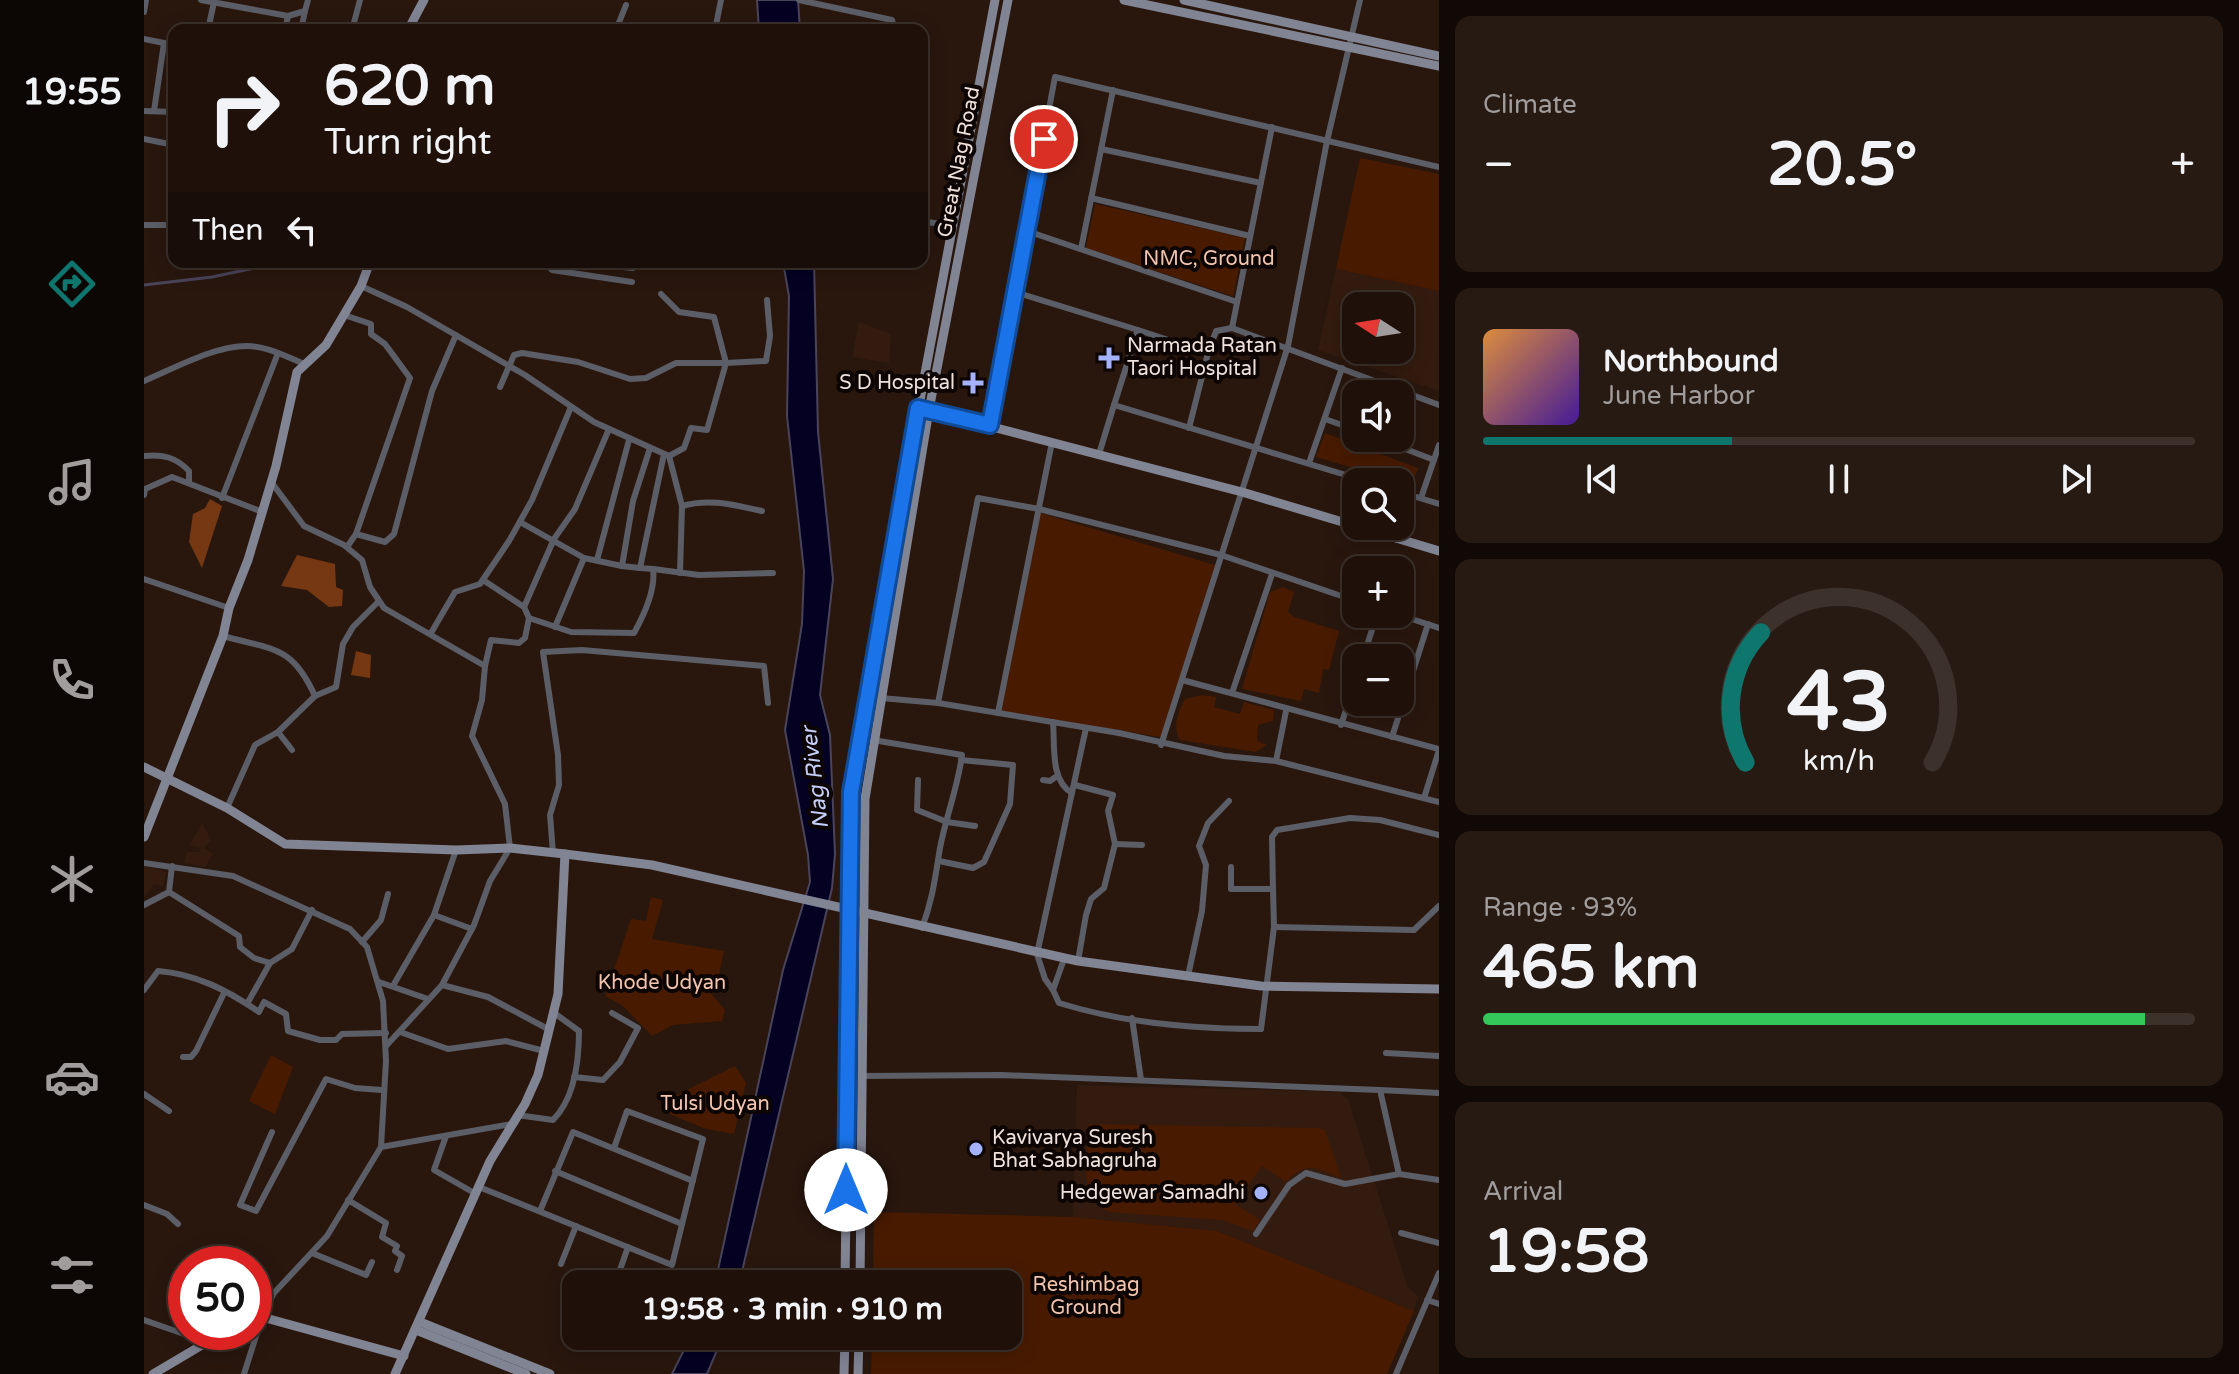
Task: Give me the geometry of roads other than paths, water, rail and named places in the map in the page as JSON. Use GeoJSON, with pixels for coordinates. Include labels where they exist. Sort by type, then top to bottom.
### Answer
{"type":"FeatureCollection","features":[{"type":"Feature","properties":{"kind":"main road"},"geometry":{"type":"LineString","coordinates":[[411,24],[424,0]]}},
{"type":"Feature","properties":{"kind":"main road","name":"Great Nag Road"},"geometry":{"type":"LineString","coordinates":[[845,1270],[842,908],[851,792],[918,408],[995,0]]}},
{"type":"Feature","properties":{"kind":"main road"},"geometry":{"type":"LineString","coordinates":[[1124,0],[1439,56]]}},
{"type":"Feature","properties":{"kind":"main road"},"geometry":{"type":"LineString","coordinates":[[1184,0],[1352,41],[1439,66]]}},
{"type":"Feature","properties":{"kind":"main road","name":"Great Nag Road"},"geometry":{"type":"LineString","coordinates":[[860,1270],[865,799],[929,410],[1009,1]]}},
{"type":"Feature","properties":{"kind":"main road"},"geometry":{"type":"LineString","coordinates":[[144,837],[223,636],[229,608],[248,560],[297,372],[302,363],[326,345],[361,286],[368,268]]}},
{"type":"Feature","properties":{"kind":"main road"},"geometry":{"type":"LineString","coordinates":[[918,408],[1242,492],[1342,522]]}},
{"type":"Feature","properties":{"kind":"main road"},"geometry":{"type":"LineString","coordinates":[[1402,540],[1439,551]]}},
{"type":"Feature","properties":{"kind":"main road"},"geometry":{"type":"LineString","coordinates":[[144,767],[227,808],[285,844],[456,850],[510,848],[565,854],[652,865],[1064,959],[1267,986],[1439,989]]}},
{"type":"Feature","properties":{"kind":"main road"},"geometry":{"type":"LineString","coordinates":[[395,1374],[477,1190],[538,1075],[558,994],[565,854]]}},
{"type":"Feature","properties":{"kind":"main road"},"geometry":{"type":"LineString","coordinates":[[272,1323],[404,1356]]}},
{"type":"Feature","properties":{"kind":"main road"},"geometry":{"type":"LineString","coordinates":[[418,1326],[526,1374]]}},
{"type":"Feature","properties":{"kind":"main road"},"geometry":{"type":"LineString","coordinates":[[418,1326],[550,1374]]}},
{"type":"Feature","properties":{"kind":"main road"},"geometry":{"type":"LineString","coordinates":[[153,1374],[194,1350]]}},
{"type":"Feature","properties":{"kind":"main road"},"geometry":{"type":"LineString","coordinates":[[844,1374],[845,1350]]}},
{"type":"Feature","properties":{"kind":"main road"},"geometry":{"type":"LineString","coordinates":[[858,1374],[859,1350]]}},
{"type":"Feature","properties":{"kind":"street"},"geometry":{"type":"LineString","coordinates":[[144,12],[146,0]]}},
{"type":"Feature","properties":{"kind":"street"},"geometry":{"type":"LineString","coordinates":[[201,0],[288,16],[305,11]]}},
{"type":"Feature","properties":{"kind":"street"},"geometry":{"type":"LineString","coordinates":[[302,24],[308,0]]}},
{"type":"Feature","properties":{"kind":"street"},"geometry":{"type":"LineString","coordinates":[[354,24],[360,0]]}},
{"type":"Feature","properties":{"kind":"street"},"geometry":{"type":"LineString","coordinates":[[716,24],[721,0]]}},
{"type":"Feature","properties":{"kind":"street"},"geometry":{"type":"LineString","coordinates":[[799,0],[892,20],[893,24]]}},
{"type":"Feature","properties":{"kind":"street"},"geometry":{"type":"LineString","coordinates":[[1161,745],[1288,346],[1327,141],[1360,0]]}},
{"type":"Feature","properties":{"kind":"street"},"geometry":{"type":"LineString","coordinates":[[209,24],[214,2]]}},
{"type":"Feature","properties":{"kind":"street"},"geometry":{"type":"LineString","coordinates":[[618,24],[626,5]]}},
{"type":"Feature","properties":{"kind":"street"},"geometry":{"type":"LineString","coordinates":[[286,24],[288,16]]}},
{"type":"Feature","properties":{"kind":"street"},"geometry":{"type":"LineString","coordinates":[[144,39],[168,44]]}},
{"type":"Feature","properties":{"kind":"street"},"geometry":{"type":"LineString","coordinates":[[154,111],[164,43]]}},
{"type":"Feature","properties":{"kind":"street"},"geometry":{"type":"LineString","coordinates":[[990,425],[1055,77],[1439,167]]}},
{"type":"Feature","properties":{"kind":"street"},"geometry":{"type":"LineString","coordinates":[[1081,249],[1113,90]]}},
{"type":"Feature","properties":{"kind":"street"},"geometry":{"type":"LineString","coordinates":[[144,111],[168,112]]}},
{"type":"Feature","properties":{"kind":"street"},"geometry":{"type":"LineString","coordinates":[[1232,328],[1272,127]]}},
{"type":"Feature","properties":{"kind":"street"},"geometry":{"type":"LineString","coordinates":[[144,139],[168,144]]}},
{"type":"Feature","properties":{"kind":"street"},"geometry":{"type":"LineString","coordinates":[[1101,149],[1261,183]]}},
{"type":"Feature","properties":{"kind":"street"},"geometry":{"type":"LineString","coordinates":[[1091,198],[1250,236]]}},
{"type":"Feature","properties":{"kind":"street"},"geometry":{"type":"LineString","coordinates":[[928,222],[952,226]]}},
{"type":"Feature","properties":{"kind":"street"},"geometry":{"type":"LineString","coordinates":[[144,225],[168,225]]}},
{"type":"Feature","properties":{"kind":"street"},"geometry":{"type":"LineString","coordinates":[[1027,231],[1237,302]]}},
{"type":"Feature","properties":{"kind":"street"},"geometry":{"type":"LineString","coordinates":[[550,268],[632,282]]}},
{"type":"Feature","properties":{"kind":"street"},"geometry":{"type":"LineString","coordinates":[[361,286],[456,335],[609,429],[667,455],[684,448],[691,428],[707,430],[726,363],[714,317],[679,312],[661,294]]}},
{"type":"Feature","properties":{"kind":"street"},"geometry":{"type":"LineString","coordinates":[[1015,292],[1208,353]]}},
{"type":"Feature","properties":{"kind":"street"},"geometry":{"type":"LineString","coordinates":[[500,387],[514,355],[522,353],[551,356],[630,379],[646,378],[676,363],[702,360],[726,363],[766,361],[770,336],[767,300]]}},
{"type":"Feature","properties":{"kind":"street"},"geometry":{"type":"LineString","coordinates":[[343,314],[371,324],[371,334],[385,344],[410,378],[356,534],[347,547]]}},
{"type":"Feature","properties":{"kind":"street"},"geometry":{"type":"LineString","coordinates":[[1189,428],[1216,331],[1232,328],[1288,346],[1439,405]]}},
{"type":"Feature","properties":{"kind":"street"},"geometry":{"type":"LineString","coordinates":[[1099,454],[1138,330]]}},
{"type":"Feature","properties":{"kind":"street"},"geometry":{"type":"LineString","coordinates":[[356,534],[385,542],[394,534],[432,391],[456,335]]}},
{"type":"Feature","properties":{"kind":"street"},"geometry":{"type":"LineString","coordinates":[[144,381],[215,353],[243,347],[278,353],[302,363]]}},
{"type":"Feature","properties":{"kind":"street"},"geometry":{"type":"LineString","coordinates":[[222,498],[278,353]]}},
{"type":"Feature","properties":{"kind":"street"},"geometry":{"type":"LineString","coordinates":[[1309,463],[1342,368]]}},
{"type":"Feature","properties":{"kind":"street"},"geometry":{"type":"LineString","coordinates":[[1114,405],[1342,473]]}},
{"type":"Feature","properties":{"kind":"street"},"geometry":{"type":"LineString","coordinates":[[431,633],[455,592],[483,580],[520,522],[571,407]]}},
{"type":"Feature","properties":{"kind":"street"},"geometry":{"type":"LineString","coordinates":[[1325,419],[1342,425]]}},
{"type":"Feature","properties":{"kind":"street"},"geometry":{"type":"LineString","coordinates":[[524,607],[554,539],[575,509],[609,429]]}},
{"type":"Feature","properties":{"kind":"street"},"geometry":{"type":"LineString","coordinates":[[597,560],[629,440]]}},
{"type":"Feature","properties":{"kind":"street"},"geometry":{"type":"LineString","coordinates":[[998,713],[1052,442]]}},
{"type":"Feature","properties":{"kind":"street"},"geometry":{"type":"LineString","coordinates":[[1421,498],[1439,445]]}},
{"type":"Feature","properties":{"kind":"street"},"geometry":{"type":"LineString","coordinates":[[622,566],[633,501],[650,448]]}},
{"type":"Feature","properties":{"kind":"street"},"geometry":{"type":"LineString","coordinates":[[1413,452],[1434,460]]}},
{"type":"Feature","properties":{"kind":"street"},"geometry":{"type":"LineString","coordinates":[[144,456],[160,454],[183,464],[189,471],[189,482]]}},
{"type":"Feature","properties":{"kind":"street"},"geometry":{"type":"LineString","coordinates":[[667,455],[682,506],[680,573]]}},
{"type":"Feature","properties":{"kind":"street"},"geometry":{"type":"LineString","coordinates":[[640,568],[667,455]]}},
{"type":"Feature","properties":{"kind":"street"},"geometry":{"type":"LineString","coordinates":[[144,495],[145,489],[172,477],[260,511]]}},
{"type":"Feature","properties":{"kind":"street"},"geometry":{"type":"LineString","coordinates":[[270,481],[304,526],[347,547],[362,560],[378,602],[485,666]]}},
{"type":"Feature","properties":{"kind":"street"},"geometry":{"type":"LineString","coordinates":[[1414,496],[1439,504]]}},
{"type":"Feature","properties":{"kind":"street"},"geometry":{"type":"LineString","coordinates":[[938,703],[978,498],[1039,509],[1221,555],[1342,596]]}},
{"type":"Feature","properties":{"kind":"street"},"geometry":{"type":"LineString","coordinates":[[682,506],[699,501],[723,502],[762,511]]}},
{"type":"Feature","properties":{"kind":"street"},"geometry":{"type":"LineString","coordinates":[[520,522],[584,558],[622,566],[680,573],[773,573]]}},
{"type":"Feature","properties":{"kind":"street"},"geometry":{"type":"LineString","coordinates":[[555,627],[584,558]]}},
{"type":"Feature","properties":{"kind":"street"},"geometry":{"type":"LineString","coordinates":[[529,618],[571,632],[634,633],[643,618],[655,580],[653,569]]}},
{"type":"Feature","properties":{"kind":"street"},"geometry":{"type":"LineString","coordinates":[[1232,693],[1272,574]]}},
{"type":"Feature","properties":{"kind":"street"},"geometry":{"type":"LineString","coordinates":[[144,579],[229,608]]}},
{"type":"Feature","properties":{"kind":"street"},"geometry":{"type":"LineString","coordinates":[[386,1046],[442,985],[472,929],[490,881],[510,848],[505,804],[485,757],[472,736],[482,700],[491,640],[519,643],[525,638],[529,618],[524,607],[483,580]]}},
{"type":"Feature","properties":{"kind":"street"},"geometry":{"type":"LineString","coordinates":[[227,808],[251,750],[278,732],[315,696],[336,687],[343,644],[353,627],[378,602]]}},
{"type":"Feature","properties":{"kind":"street"},"geometry":{"type":"LineString","coordinates":[[1414,620],[1439,628]]}},
{"type":"Feature","properties":{"kind":"street"},"geometry":{"type":"LineString","coordinates":[[1392,737],[1428,624]]}},
{"type":"Feature","properties":{"kind":"street"},"geometry":{"type":"LineString","coordinates":[[223,636],[279,652],[298,662],[315,696]]}},
{"type":"Feature","properties":{"kind":"street"},"geometry":{"type":"LineString","coordinates":[[553,853],[550,815],[559,785],[558,755],[543,652],[582,650],[764,666],[768,703]]}},
{"type":"Feature","properties":{"kind":"street"},"geometry":{"type":"LineString","coordinates":[[1182,680],[1286,711],[1439,750],[1424,798]]}},
{"type":"Feature","properties":{"kind":"street"},"geometry":{"type":"LineString","coordinates":[[880,698],[938,703],[1086,728],[1161,745],[1276,761],[1439,802]]}},
{"type":"Feature","properties":{"kind":"street"},"geometry":{"type":"LineString","coordinates":[[1276,761],[1286,711]]}},
{"type":"Feature","properties":{"kind":"street"},"geometry":{"type":"LineString","coordinates":[[1341,725],[1344,716]]}},
{"type":"Feature","properties":{"kind":"street"},"geometry":{"type":"LineString","coordinates":[[1053,722],[1057,776],[1065,789],[1072,793]]}},
{"type":"Feature","properties":{"kind":"street"},"geometry":{"type":"LineString","coordinates":[[1086,728],[1037,954],[1045,979],[1059,1003],[1132,1018],[1220,1029],[1261,1029],[1274,927],[1272,837],[1277,830],[1350,818],[1380,820],[1439,835]]}},
{"type":"Feature","properties":{"kind":"street"},"geometry":{"type":"LineString","coordinates":[[278,732],[292,750]]}},
{"type":"Feature","properties":{"kind":"street"},"geometry":{"type":"LineString","coordinates":[[873,740],[962,755],[936,887],[922,928]]}},
{"type":"Feature","properties":{"kind":"street"},"geometry":{"type":"LineString","coordinates":[[939,861],[973,868],[984,862],[1012,796],[1013,765],[961,760]]}},
{"type":"Feature","properties":{"kind":"street"},"geometry":{"type":"LineString","coordinates":[[1043,780],[1050,781],[1057,776]]}},
{"type":"Feature","properties":{"kind":"street"},"geometry":{"type":"LineString","coordinates":[[918,780],[917,810],[947,822],[975,826]]}},
{"type":"Feature","properties":{"kind":"street"},"geometry":{"type":"LineString","coordinates":[[1075,785],[1113,795],[1108,811],[1115,844],[1104,888],[1091,899],[1078,961]]}},
{"type":"Feature","properties":{"kind":"street"},"geometry":{"type":"LineString","coordinates":[[1188,976],[1206,865],[1199,846],[1208,823],[1229,801]]}},
{"type":"Feature","properties":{"kind":"street"},"geometry":{"type":"LineString","coordinates":[[1115,844],[1142,845]]}},
{"type":"Feature","properties":{"kind":"street"},"geometry":{"type":"LineString","coordinates":[[394,984],[434,915],[456,850]]}},
{"type":"Feature","properties":{"kind":"street"},"geometry":{"type":"LineString","coordinates":[[144,863],[233,876],[350,929],[362,942],[379,982],[386,1033],[381,1147],[327,1236],[272,1296]]}},
{"type":"Feature","properties":{"kind":"street"},"geometry":{"type":"LineString","coordinates":[[169,892],[172,866]]}},
{"type":"Feature","properties":{"kind":"street"},"geometry":{"type":"LineString","coordinates":[[1231,867],[1231,889],[1273,889]]}},
{"type":"Feature","properties":{"kind":"street"},"geometry":{"type":"LineString","coordinates":[[144,905],[169,892]]}},
{"type":"Feature","properties":{"kind":"street"},"geometry":{"type":"LineString","coordinates":[[169,892],[239,936],[240,947],[254,958],[270,963]]}},
{"type":"Feature","properties":{"kind":"street"},"geometry":{"type":"LineString","coordinates":[[362,942],[381,920],[388,894]]}},
{"type":"Feature","properties":{"kind":"street"},"geometry":{"type":"LineString","coordinates":[[1274,927],[1414,930],[1439,906]]}},
{"type":"Feature","properties":{"kind":"street"},"geometry":{"type":"LineString","coordinates":[[247,1004],[270,963],[292,949],[312,910]]}},
{"type":"Feature","properties":{"kind":"street"},"geometry":{"type":"LineString","coordinates":[[434,915],[472,929]]}},
{"type":"Feature","properties":{"kind":"street"},"geometry":{"type":"LineString","coordinates":[[1053,990],[1064,959]]}},
{"type":"Feature","properties":{"kind":"street"},"geometry":{"type":"LineString","coordinates":[[144,990],[158,971],[201,977],[259,1012],[264,1002],[286,1014],[288,1031],[320,1040],[336,1040],[342,1034],[386,1033]]}},
{"type":"Feature","properties":{"kind":"street"},"geometry":{"type":"LineString","coordinates":[[379,982],[394,984],[428,999]]}},
{"type":"Feature","properties":{"kind":"street"},"geometry":{"type":"LineString","coordinates":[[442,985],[488,997],[548,1029]]}},
{"type":"Feature","properties":{"kind":"street"},"geometry":{"type":"LineString","coordinates":[[183,1057],[191,1057],[196,1051],[224,993]]}},
{"type":"Feature","properties":{"kind":"street"},"geometry":{"type":"LineString","coordinates":[[381,1147],[514,1120],[553,1120],[563,1109],[574,1077],[579,1031],[553,1012]]}},
{"type":"Feature","properties":{"kind":"street"},"geometry":{"type":"LineString","coordinates":[[574,1077],[603,1080],[620,1062],[638,1028],[612,1013]]}},
{"type":"Feature","properties":{"kind":"street"},"geometry":{"type":"LineString","coordinates":[[1132,1018],[1141,1080]]}},
{"type":"Feature","properties":{"kind":"street"},"geometry":{"type":"LineString","coordinates":[[400,1032],[448,1049],[506,1041],[544,1051]]}},
{"type":"Feature","properties":{"kind":"street"},"geometry":{"type":"LineString","coordinates":[[1386,1053],[1439,1056]]}},
{"type":"Feature","properties":{"kind":"street"},"geometry":{"type":"LineString","coordinates":[[862,1076],[1001,1075],[1439,1093]]}},
{"type":"Feature","properties":{"kind":"street"},"geometry":{"type":"LineString","coordinates":[[272,1132],[240,1205],[256,1211],[326,1079],[355,1088],[382,1090]]}},
{"type":"Feature","properties":{"kind":"street"},"geometry":{"type":"LineString","coordinates":[[1380,1090],[1399,1174]]}},
{"type":"Feature","properties":{"kind":"street"},"geometry":{"type":"LineString","coordinates":[[144,1094],[169,1111]]}},
{"type":"Feature","properties":{"kind":"street"},"geometry":{"type":"LineString","coordinates":[[446,1136],[434,1170],[477,1190],[540,1211],[672,1265],[703,1139],[627,1111],[614,1148]]}},
{"type":"Feature","properties":{"kind":"street"},"geometry":{"type":"LineString","coordinates":[[540,1211],[573,1132],[693,1181]]}},
{"type":"Feature","properties":{"kind":"street"},"geometry":{"type":"LineString","coordinates":[[555,1171],[682,1224]]}},
{"type":"Feature","properties":{"kind":"street"},"geometry":{"type":"LineString","coordinates":[[1256,1234],[1289,1185],[1306,1173],[1345,1184],[1399,1174],[1439,1180]]}},
{"type":"Feature","properties":{"kind":"street"},"geometry":{"type":"LineString","coordinates":[[348,1200],[386,1223],[382,1237],[397,1246],[395,1251],[402,1256],[397,1270]]}},
{"type":"Feature","properties":{"kind":"street"},"geometry":{"type":"LineString","coordinates":[[144,1205],[167,1214],[178,1224]]}},
{"type":"Feature","properties":{"kind":"street"},"geometry":{"type":"LineString","coordinates":[[561,1264],[576,1226]]}},
{"type":"Feature","properties":{"kind":"street"},"geometry":{"type":"LineString","coordinates":[[1401,1233],[1439,1243]]}},
{"type":"Feature","properties":{"kind":"street"},"geometry":{"type":"LineString","coordinates":[[620,1270],[628,1247]]}},
{"type":"Feature","properties":{"kind":"street"},"geometry":{"type":"LineString","coordinates":[[312,1253],[366,1275],[372,1262]]}},
{"type":"Feature","properties":{"kind":"street"},"geometry":{"type":"LineString","coordinates":[[1396,1374],[1439,1273]]}},
{"type":"Feature","properties":{"kind":"street"},"geometry":{"type":"LineString","coordinates":[[1427,1300],[1439,1304]]}},
{"type":"Feature","properties":{"kind":"street"},"geometry":{"type":"LineString","coordinates":[[144,1320],[168,1328]]}},
{"type":"Feature","properties":{"kind":"street"},"geometry":{"type":"LineString","coordinates":[[244,1374],[250,1350]]}},
{"type":"Feature","properties":{"kind":"water"},"geometry":{"type":"Polygon","coordinates":[[[757,0],[798,0],[800,24],[759,24],[757,0]]]}},
{"type":"Feature","properties":{"kind":"water","name":"Nag River"},"geometry":{"type":"Polygon","coordinates":[[[784,268],[814,268],[818,432],[833,579],[820,695],[830,735],[835,854],[832,888],[742,1270],[718,1270],[783,970],[810,882],[808,855],[785,730],[802,624],[804,571],[787,416],[789,296],[784,268]]]}},
{"type":"Feature","properties":{"kind":"water"},"geometry":{"type":"Polygon","coordinates":[[[684,1350],[717,1350],[707,1374],[672,1374],[684,1350]]]}},
{"type":"Feature","properties":{"kind":"waterway"},"geometry":{"type":"LineString","coordinates":[[144,285],[212,277],[255,268]]}},
{"type":"Feature","properties":{"kind":"place","name":"Narmada Ratan Taori Hospital"},"geometry":{"type":"Point","coordinates":[1109,358]}},
{"type":"Feature","properties":{"kind":"place","name":"S D Hospital"},"geometry":{"type":"Point","coordinates":[973,383]}},
{"type":"Feature","properties":{"kind":"place","name":"Kavivarya Suresh Bhat Sabhagruha"},"geometry":{"type":"Point","coordinates":[976,1149]}},
{"type":"Feature","properties":{"kind":"place","name":"Hedgewar Samadhi"},"geometry":{"type":"Point","coordinates":[1261,1193]}},
{"type":"Feature","properties":{"kind":"park label","name":"NMC, Ground"},"geometry":{"type":"Point","coordinates":[1209,259]}},
{"type":"Feature","properties":{"kind":"park label","name":"Khode Udyan"},"geometry":{"type":"Point","coordinates":[662,983]}},
{"type":"Feature","properties":{"kind":"park label","name":"Tulsi Udyan"},"geometry":{"type":"Point","coordinates":[715,1104]}},
{"type":"Feature","properties":{"kind":"park label","name":"Reshimbag Ground"},"geometry":{"type":"Point","coordinates":[1086,1296]}}]}
